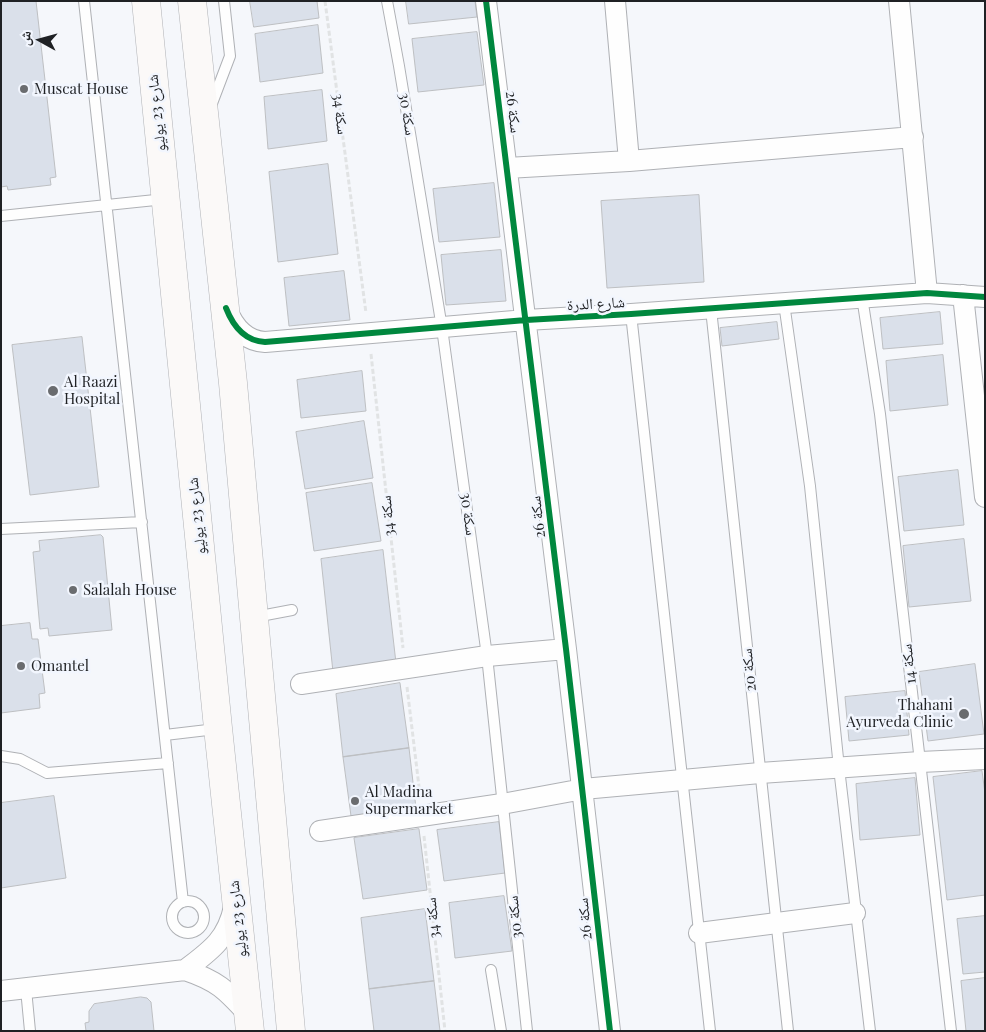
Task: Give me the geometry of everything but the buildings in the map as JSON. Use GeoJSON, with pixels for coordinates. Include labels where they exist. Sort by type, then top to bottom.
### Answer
{"type":"FeatureCollection","features":[{"type":"Feature","properties":{"kind":"main road","name":"شارع 23 يوليو"},"geometry":{"type":"LineString","coordinates":[[146,1],[249,1023]]}},
{"type":"Feature","properties":{"kind":"main road"},"geometry":{"type":"LineString","coordinates":[[192,1],[226,308],[291,1031]]}},
{"type":"Feature","properties":{"kind":"street","name":"سكة 26"},"geometry":{"type":"LineString","coordinates":[[486,1],[583,789],[610,1031]]}},
{"type":"Feature","properties":{"kind":"street"},"geometry":{"type":"LineString","coordinates":[[615,1],[628,161]]}},
{"type":"Feature","properties":{"kind":"street"},"geometry":{"type":"LineString","coordinates":[[898,1],[927,293]]}},
{"type":"Feature","properties":{"kind":"street"},"geometry":{"type":"LineString","coordinates":[[507,168],[628,161],[913,137]]}},
{"type":"Feature","properties":{"kind":"street","name":"شارع الدرة"},"geometry":{"type":"LineString","coordinates":[[226,308],[236,327],[243,335],[252,340],[265,342],[526,320],[710,309],[862,297],[927,293],[985,297]]}},
{"type":"Feature","properties":{"kind":"street"},"geometry":{"type":"LineString","coordinates":[[963,295],[985,497]]}},
{"type":"Feature","properties":{"kind":"street","name":"شارع الدرة"},"geometry":{"type":"LineString","coordinates":[[233,383],[235,370],[242,356],[265,342]]}},
{"type":"Feature","properties":{"kind":"street"},"geometry":{"type":"LineString","coordinates":[[301,684],[487,656],[566,649]]}},
{"type":"Feature","properties":{"kind":"street"},"geometry":{"type":"LineString","coordinates":[[320,831],[502,804],[583,789],[760,773],[985,759]]}},
{"type":"Feature","properties":{"kind":"street"},"geometry":{"type":"LineString","coordinates":[[185,970],[208,952],[227,930],[236,898]]}},
{"type":"Feature","properties":{"kind":"street"},"geometry":{"type":"LineString","coordinates":[[699,933],[855,913]]}},
{"type":"Feature","properties":{"kind":"street"},"geometry":{"type":"LineString","coordinates":[[1,991],[185,970],[211,980],[226,992],[249,1023]]}},
{"type":"Feature","properties":{"kind":"lane"},"geometry":{"type":"LineString","coordinates":[[84,1],[183,902]]}},
{"type":"Feature","properties":{"kind":"lane"},"geometry":{"type":"LineString","coordinates":[[205,121],[230,56],[224,1]]}},
{"type":"Feature","properties":{"kind":"lane","name":"سكة 30"},"geometry":{"type":"LineString","coordinates":[[386,1],[400,66],[442,328],[487,656],[527,1031]]}},
{"type":"Feature","properties":{"kind":"lane"},"geometry":{"type":"LineString","coordinates":[[1,216],[166,199]]}},
{"type":"Feature","properties":{"kind":"lane","name":"سكة 14"},"geometry":{"type":"LineString","coordinates":[[862,297],[880,414],[951,1031]]}},
{"type":"Feature","properties":{"kind":"lane"},"geometry":{"type":"LineString","coordinates":[[784,303],[810,486],[839,768],[870,1031]]}},
{"type":"Feature","properties":{"kind":"lane","name":"سكة 20"},"geometry":{"type":"LineString","coordinates":[[710,309],[788,1031]]}},
{"type":"Feature","properties":{"kind":"lane"},"geometry":{"type":"LineString","coordinates":[[631,314],[710,1031]]}},
{"type":"Feature","properties":{"kind":"lane"},"geometry":{"type":"LineString","coordinates":[[1,529],[142,522]]}},
{"type":"Feature","properties":{"kind":"lane"},"geometry":{"type":"LineString","coordinates":[[254,617],[292,610]]}},
{"type":"Feature","properties":{"kind":"lane"},"geometry":{"type":"LineString","coordinates":[[165,735],[218,728]]}},
{"type":"Feature","properties":{"kind":"lane"},"geometry":{"type":"LineString","coordinates":[[1,756],[20,759],[47,772],[168,763]]}},
{"type":"Feature","properties":{"kind":"lane"},"geometry":{"type":"LineString","coordinates":[[492,970],[501,1031]]}},
{"type":"Feature","properties":{"kind":"lane"},"geometry":{"type":"LineString","coordinates":[[26,988],[30,1031]]}},
{"type":"Feature","properties":{"kind":"cycle path"},"geometry":{"type":"LineString","coordinates":[[486,1],[566,649],[610,1031]]}},
{"type":"Feature","properties":{"kind":"cycle path"},"geometry":{"type":"LineString","coordinates":[[226,308],[232,321],[245,336],[265,342],[526,320],[927,293],[985,297]]}},
{"type":"Feature","properties":{"kind":"place","name":"Muscat House"},"geometry":{"type":"Point","coordinates":[24,89]}},
{"type":"Feature","properties":{"kind":"place","name":"Al Raazi Hospital"},"geometry":{"type":"Point","coordinates":[53,391]}},
{"type":"Feature","properties":{"kind":"place","name":"Salalah House"},"geometry":{"type":"Point","coordinates":[73,590]}},
{"type":"Feature","properties":{"kind":"place","name":"Omantel"},"geometry":{"type":"Point","coordinates":[21,666]}},
{"type":"Feature","properties":{"kind":"place","name":"Thahani Ayurveda Clinic"},"geometry":{"type":"Point","coordinates":[964,714]}},
{"type":"Feature","properties":{"kind":"place","name":"Al Madina Supermarket"},"geometry":{"type":"Point","coordinates":[355,801]}}]}
